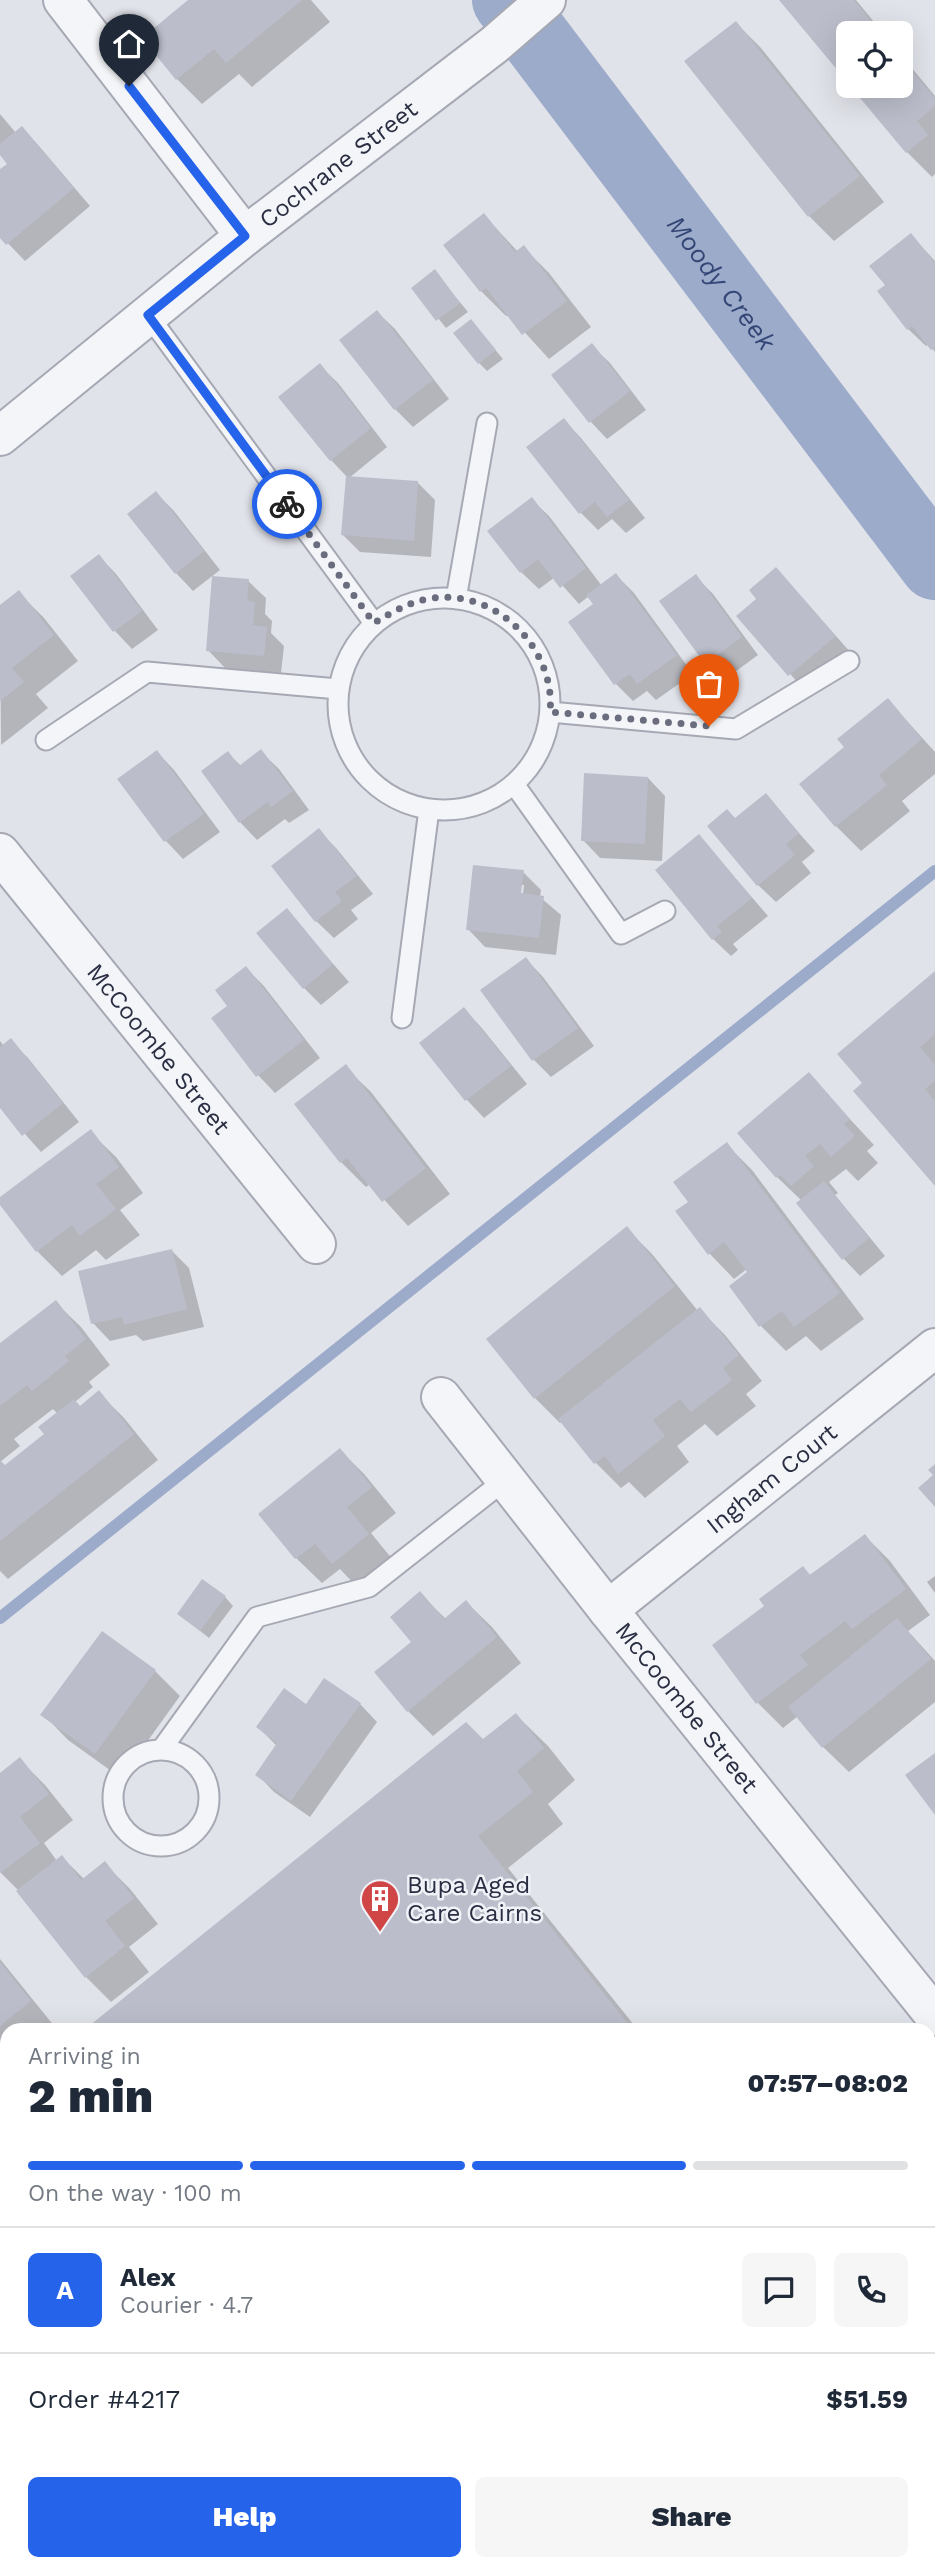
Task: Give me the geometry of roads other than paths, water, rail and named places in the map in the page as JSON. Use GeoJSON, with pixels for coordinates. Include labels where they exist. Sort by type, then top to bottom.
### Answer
{"type":"FeatureCollection","features":[{"type":"Feature","properties":{"kind":"street"},"geometry":{"type":"LineString","coordinates":[[63,0],[245,236]]}},
{"type":"Feature","properties":{"kind":"street","name":"Cochrane Street"},"geometry":{"type":"LineString","coordinates":[[0,436],[245,236],[494,45],[546,0]]}},
{"type":"Feature","properties":{"kind":"street","name":"McCoombe Street"},"geometry":{"type":"LineString","coordinates":[[0,853],[316,1244]]}},
{"type":"Feature","properties":{"kind":"street","name":"Ingham Court"},"geometry":{"type":"LineString","coordinates":[[608,1610],[935,1348]]}},
{"type":"Feature","properties":{"kind":"street","name":"McCoombe Street"},"geometry":{"type":"LineString","coordinates":[[441,1397],[608,1610],[935,2016]]}},
{"type":"Feature","properties":{"kind":"lane"},"geometry":{"type":"LineString","coordinates":[[148,315],[374,623]]}},
{"type":"Feature","properties":{"kind":"lane"},"geometry":{"type":"LineString","coordinates":[[456,599],[487,423]]}},
{"type":"Feature","properties":{"kind":"lane"},"geometry":{"type":"LineString","coordinates":[[436,597],[471,601],[502,614],[527,637],[544,666],[551,699],[548,733],[533,764],[508,790],[475,807],[439,810],[403,803],[373,784],[350,756],[338,721],[338,689],[351,651],[374,623],[403,605],[436,597]]}},
{"type":"Feature","properties":{"kind":"lane"},"geometry":{"type":"LineString","coordinates":[[550,712],[736,729],[849,661]]}},
{"type":"Feature","properties":{"kind":"lane"},"geometry":{"type":"LineString","coordinates":[[46,740],[146,672],[338,689]]}},
{"type":"Feature","properties":{"kind":"lane"},"geometry":{"type":"LineString","coordinates":[[514,784],[621,934],[665,911]]}},
{"type":"Feature","properties":{"kind":"lane"},"geometry":{"type":"LineString","coordinates":[[402,1018],[429,808]]}},
{"type":"Feature","properties":{"kind":"lane"},"geometry":{"type":"LineString","coordinates":[[161,1750],[177,1753],[191,1760],[202,1773],[209,1788],[205,1820],[195,1833],[181,1843],[165,1847],[150,1845],[129,1835],[115,1816],[112,1801],[114,1785],[131,1760],[145,1752],[161,1750],[257,1617],[369,1587],[505,1480]]}},
{"type":"Feature","properties":{"kind":"waterway","name":"Moody Creek"},"geometry":{"type":"LineString","coordinates":[[507,0],[935,565]]}},
{"type":"Feature","properties":{"kind":"waterway"},"geometry":{"type":"LineString","coordinates":[[0,1618],[935,871]]}},
{"type":"Feature","properties":{"kind":"place","name":"Bupa Aged Care Cairns"},"geometry":{"type":"Point","coordinates":[380,1933]}}]}
